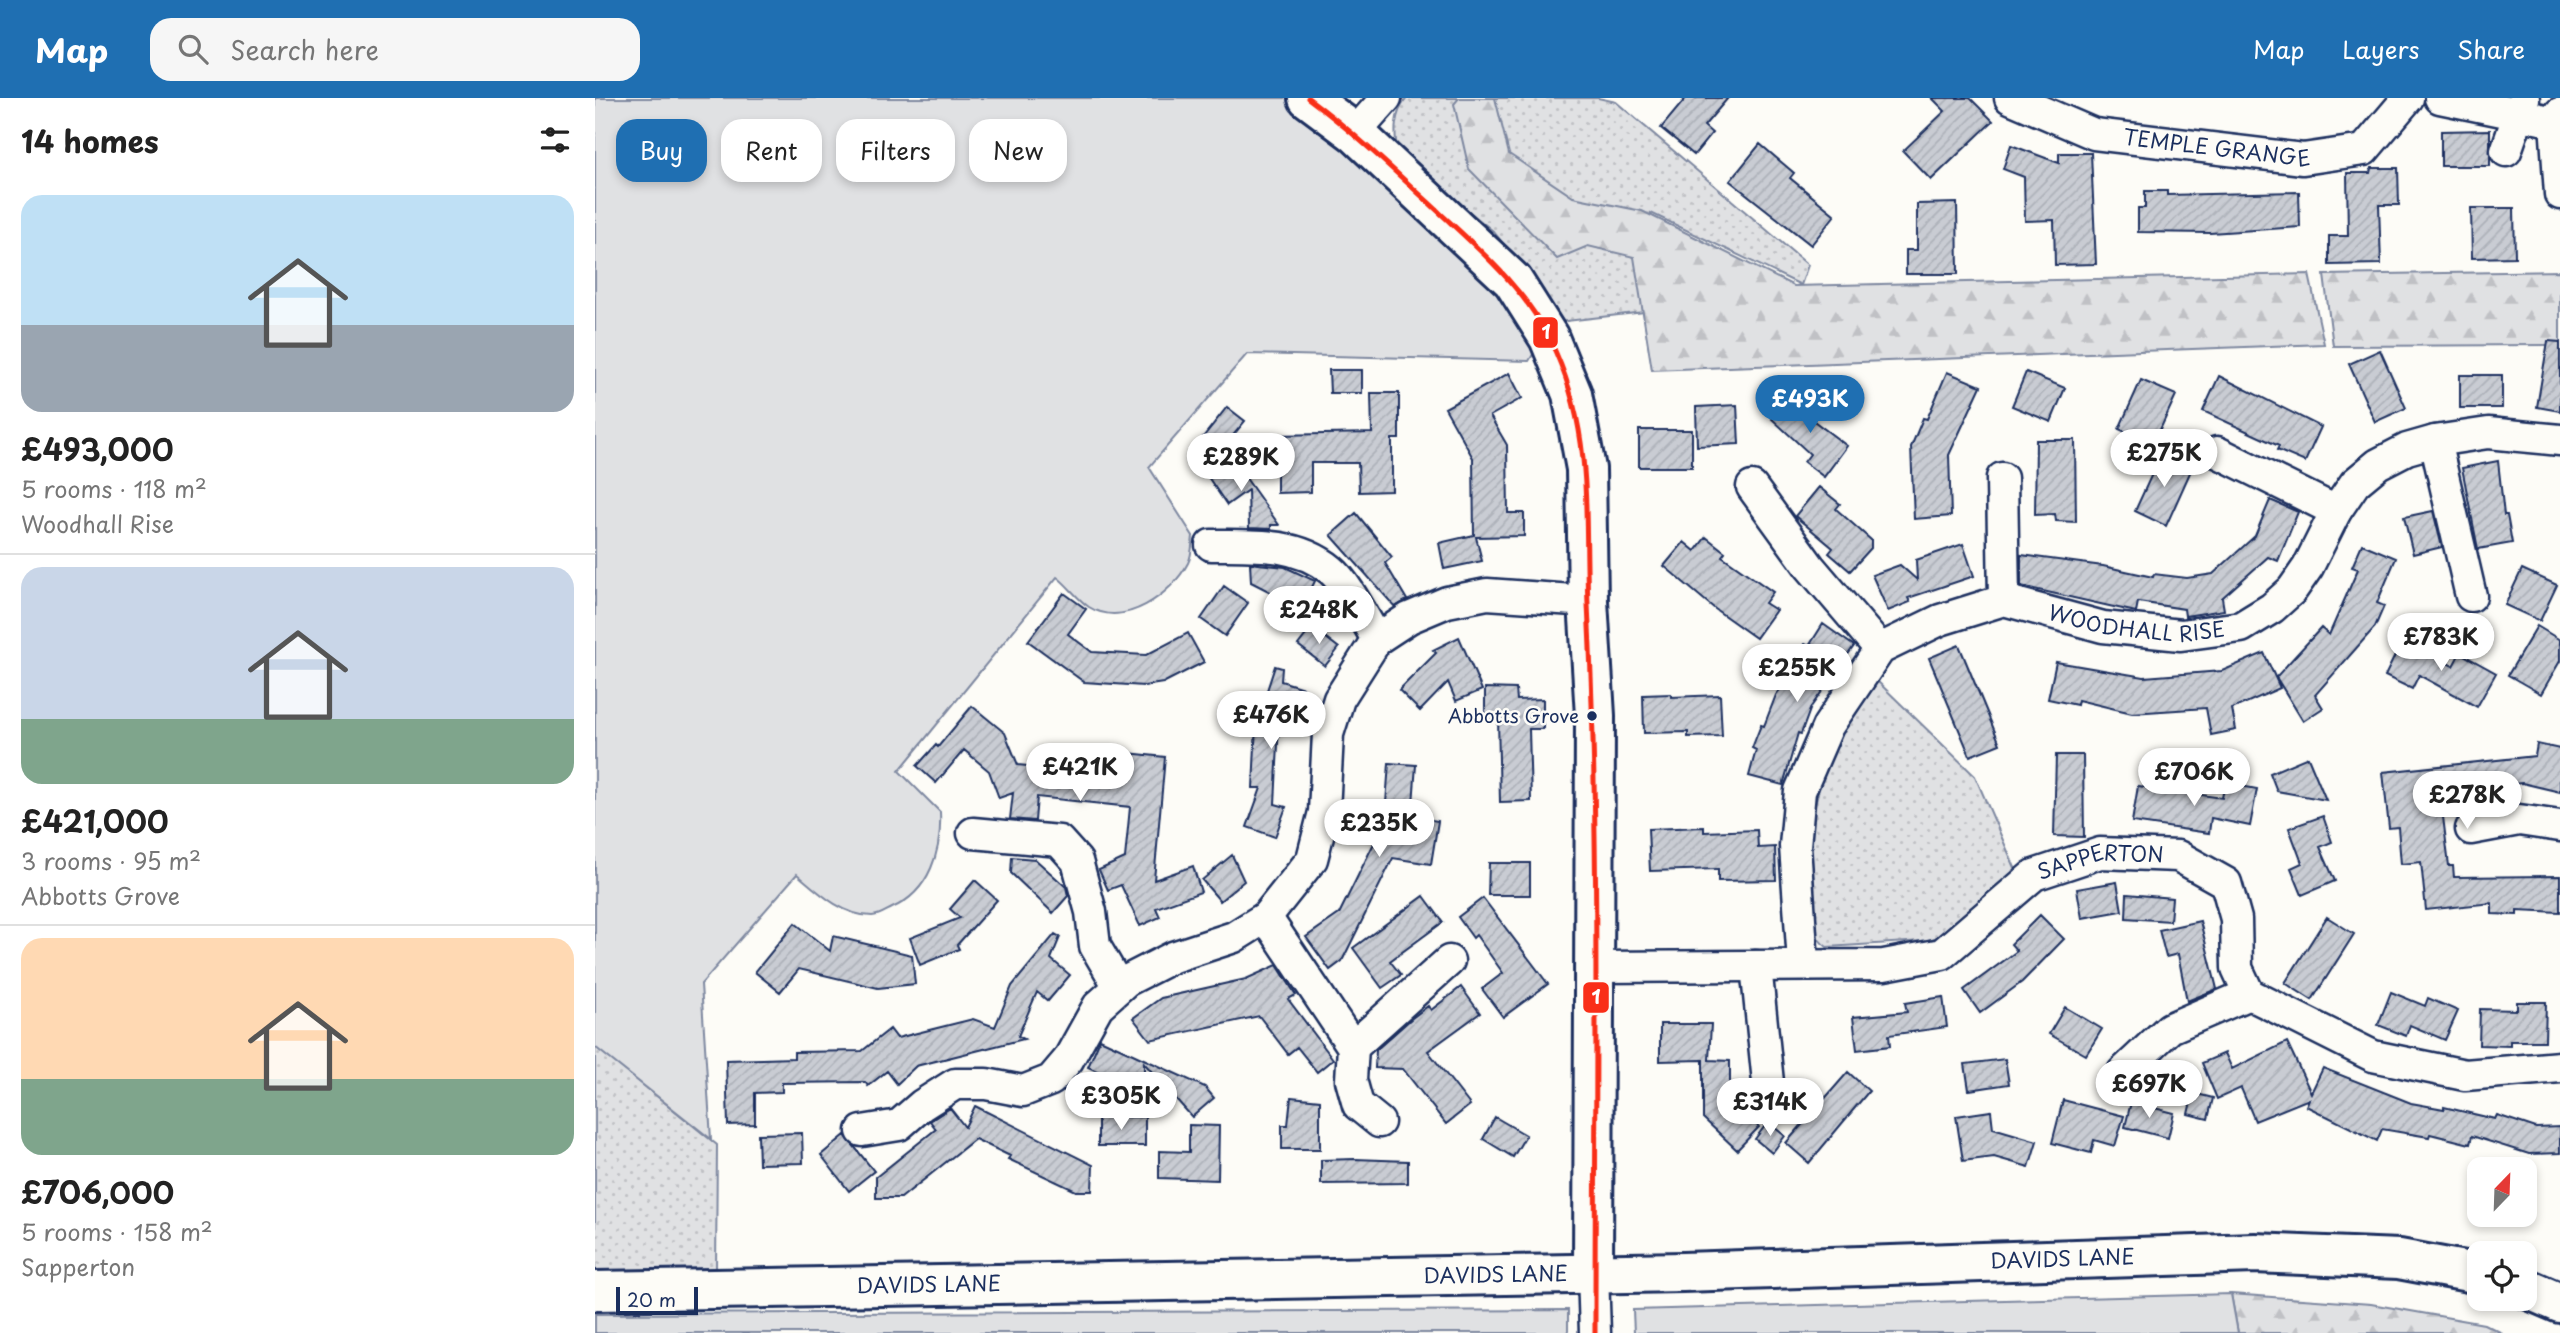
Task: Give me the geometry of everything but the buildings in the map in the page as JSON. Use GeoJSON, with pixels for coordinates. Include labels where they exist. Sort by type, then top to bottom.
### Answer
{"type":"FeatureCollection","features":[{"type":"Feature","properties":{"kind":"street"},"geometry":{"type":"LineString","coordinates":[[1308,98],[1355,133],[1513,281],[1549,338],[1572,394],[1586,469],[1588,601],[1595,716],[1595,1333]]}},
{"type":"Feature","properties":{"kind":"street"},"geometry":{"type":"LineString","coordinates":[[1355,133],[1386,98]]}},
{"type":"Feature","properties":{"kind":"street","name":"TEMPLE GRANGE"},"geometry":{"type":"LineString","coordinates":[[2010,98],[2094,134],[2303,159],[2364,150],[2408,98]]}},
{"type":"Feature","properties":{"kind":"street"},"geometry":{"type":"LineString","coordinates":[[2440,98],[2521,107],[2557,117],[2560,194]]}},
{"type":"Feature","properties":{"kind":"street"},"geometry":{"type":"LineString","coordinates":[[2506,151],[2521,107]]}},
{"type":"Feature","properties":{"kind":"street","name":"WOODHALL RISE"},"geometry":{"type":"LineString","coordinates":[[2004,600],[2103,627],[2181,635],[2241,627],[2272,608],[2292,590],[2308,567],[2336,511],[2355,483],[2378,464],[2407,449],[2435,441],[2488,433],[2560,440]]}},
{"type":"Feature","properties":{"kind":"street"},"geometry":{"type":"LineString","coordinates":[[2435,441],[2471,596]]}},
{"type":"Feature","properties":{"kind":"street"},"geometry":{"type":"LineString","coordinates":[[2217,452],[2336,511]]}},
{"type":"Feature","properties":{"kind":"street"},"geometry":{"type":"LineString","coordinates":[[1803,963],[1795,846],[1800,791],[1828,726],[1880,649],[1940,620],[2004,600],[2002,478]]}},
{"type":"Feature","properties":{"kind":"street"},"geometry":{"type":"LineString","coordinates":[[1752,487],[1810,567],[1880,649]]}},
{"type":"Feature","properties":{"kind":"street"},"geometry":{"type":"LineString","coordinates":[[1211,545],[1266,544],[1307,555],[1333,571],[1377,639]]}},
{"type":"Feature","properties":{"kind":"street"},"geometry":{"type":"LineString","coordinates":[[862,1131],[899,1125],[922,1105],[955,1084],[986,1084],[1023,1091],[1051,1080],[1068,1060],[1098,1006],[1119,987],[1173,957],[1234,937],[1266,917],[1312,859],[1324,812],[1328,734],[1339,699],[1377,639],[1409,618],[1447,602],[1487,594],[1588,601]]}},
{"type":"Feature","properties":{"kind":"street"},"geometry":{"type":"LineString","coordinates":[[2471,829],[2519,820],[2560,826]]}},
{"type":"Feature","properties":{"kind":"street"},"geometry":{"type":"LineString","coordinates":[[972,833],[1059,841],[1077,861],[1091,912],[1095,946],[1119,987]]}},
{"type":"Feature","properties":{"kind":"street","name":"SAPPERTON"},"geometry":{"type":"LineString","coordinates":[[1597,967],[1803,963],[1884,965],[1942,954],[2033,874],[2100,853],[2178,856],[2226,883],[2236,919],[2237,968],[2249,995]]}},
{"type":"Feature","properties":{"kind":"street"},"geometry":{"type":"LineString","coordinates":[[1266,917],[1353,1047],[1351,1080],[1357,1105],[1379,1122]]}},
{"type":"Feature","properties":{"kind":"street"},"geometry":{"type":"LineString","coordinates":[[1353,1047],[1448,961]]}},
{"type":"Feature","properties":{"kind":"street"},"geometry":{"type":"LineString","coordinates":[[1756,966],[1769,1092]]}},
{"type":"Feature","properties":{"kind":"street"},"geometry":{"type":"LineString","coordinates":[[2123,1072],[2170,1028],[2249,995],[2373,1056],[2465,1075],[2560,1067]]}},
{"type":"Feature","properties":{"kind":"street","name":"DAVIDS LANE"},"geometry":{"type":"LineString","coordinates":[[595,1291],[1683,1272],[2255,1253],[2399,1259],[2467,1271]]}},
{"type":"Feature","properties":{"kind":"street"},"geometry":{"type":"LineString","coordinates":[[2537,1293],[2560,1303]]}},
{"type":"Feature","properties":{"kind":"green space"},"geometry":{"type":"Polygon","coordinates":[[[595,98],[1288,98],[1346,144],[1450,236],[1541,341],[1529,361],[1247,354],[1149,467],[1193,536],[1189,560],[1181,575],[1146,605],[1117,614],[1103,613],[1089,607],[1057,577],[899,771],[940,812],[936,855],[916,892],[880,914],[861,915],[831,902],[797,874],[701,984],[711,1139],[595,1047],[595,98]]]}},
{"type":"Feature","properties":{"kind":"green space"},"geometry":{"type":"Polygon","coordinates":[[[1407,98],[1598,98],[1616,102],[1808,265],[1801,285],[1651,213],[1644,312],[1558,322],[1529,275],[1493,231],[1398,154],[1396,125],[1399,111],[1407,98]]]}},
{"type":"Feature","properties":{"kind":"green space"},"geometry":{"type":"Polygon","coordinates":[[[1459,98],[1495,98],[1509,154],[1573,197],[1642,211],[1794,286],[2309,274],[2324,344],[1652,370],[1634,257],[1588,246],[1557,259],[1469,169],[1454,104],[1459,98]]]}},
{"type":"Feature","properties":{"kind":"green space"},"geometry":{"type":"Polygon","coordinates":[[[2560,271],[2560,345],[2333,346],[2324,275],[2560,271]]]}},
{"type":"Feature","properties":{"kind":"green space"},"geometry":{"type":"Polygon","coordinates":[[[1873,677],[1975,776],[2016,870],[1943,936],[1924,941],[1827,947],[1817,937],[1812,920],[1809,856],[1813,814],[1831,752],[1847,718],[1873,677]]]}},
{"type":"Feature","properties":{"kind":"green space"},"geometry":{"type":"Polygon","coordinates":[[[595,1046],[717,1145],[716,1271],[595,1273],[595,1046]]]}},
{"type":"Feature","properties":{"kind":"green space"},"geometry":{"type":"Polygon","coordinates":[[[2231,1294],[2371,1304],[2484,1324],[2502,1333],[2238,1333],[2231,1294]]]}},
{"type":"Feature","properties":{"kind":"green space"},"geometry":{"type":"Polygon","coordinates":[[[2231,1294],[2238,1333],[1634,1333],[1633,1310],[2231,1294]]]}},
{"type":"Feature","properties":{"kind":"green space"},"geometry":{"type":"Polygon","coordinates":[[[1568,1310],[1568,1333],[595,1333],[595,1314],[1568,1310]]]}},
{"type":"Feature","properties":{"kind":"transit line","name":"1"},"geometry":{"type":"LineString","coordinates":[[1308,98],[1392,168],[1515,287],[1540,321],[1550,340],[1574,406],[1586,502],[1592,695],[1596,968],[1595,1333]]}},
{"type":"Feature","properties":{"kind":"place","name":"Abbotts Grove"},"geometry":{"type":"Point","coordinates":[1592,716]}}]}
